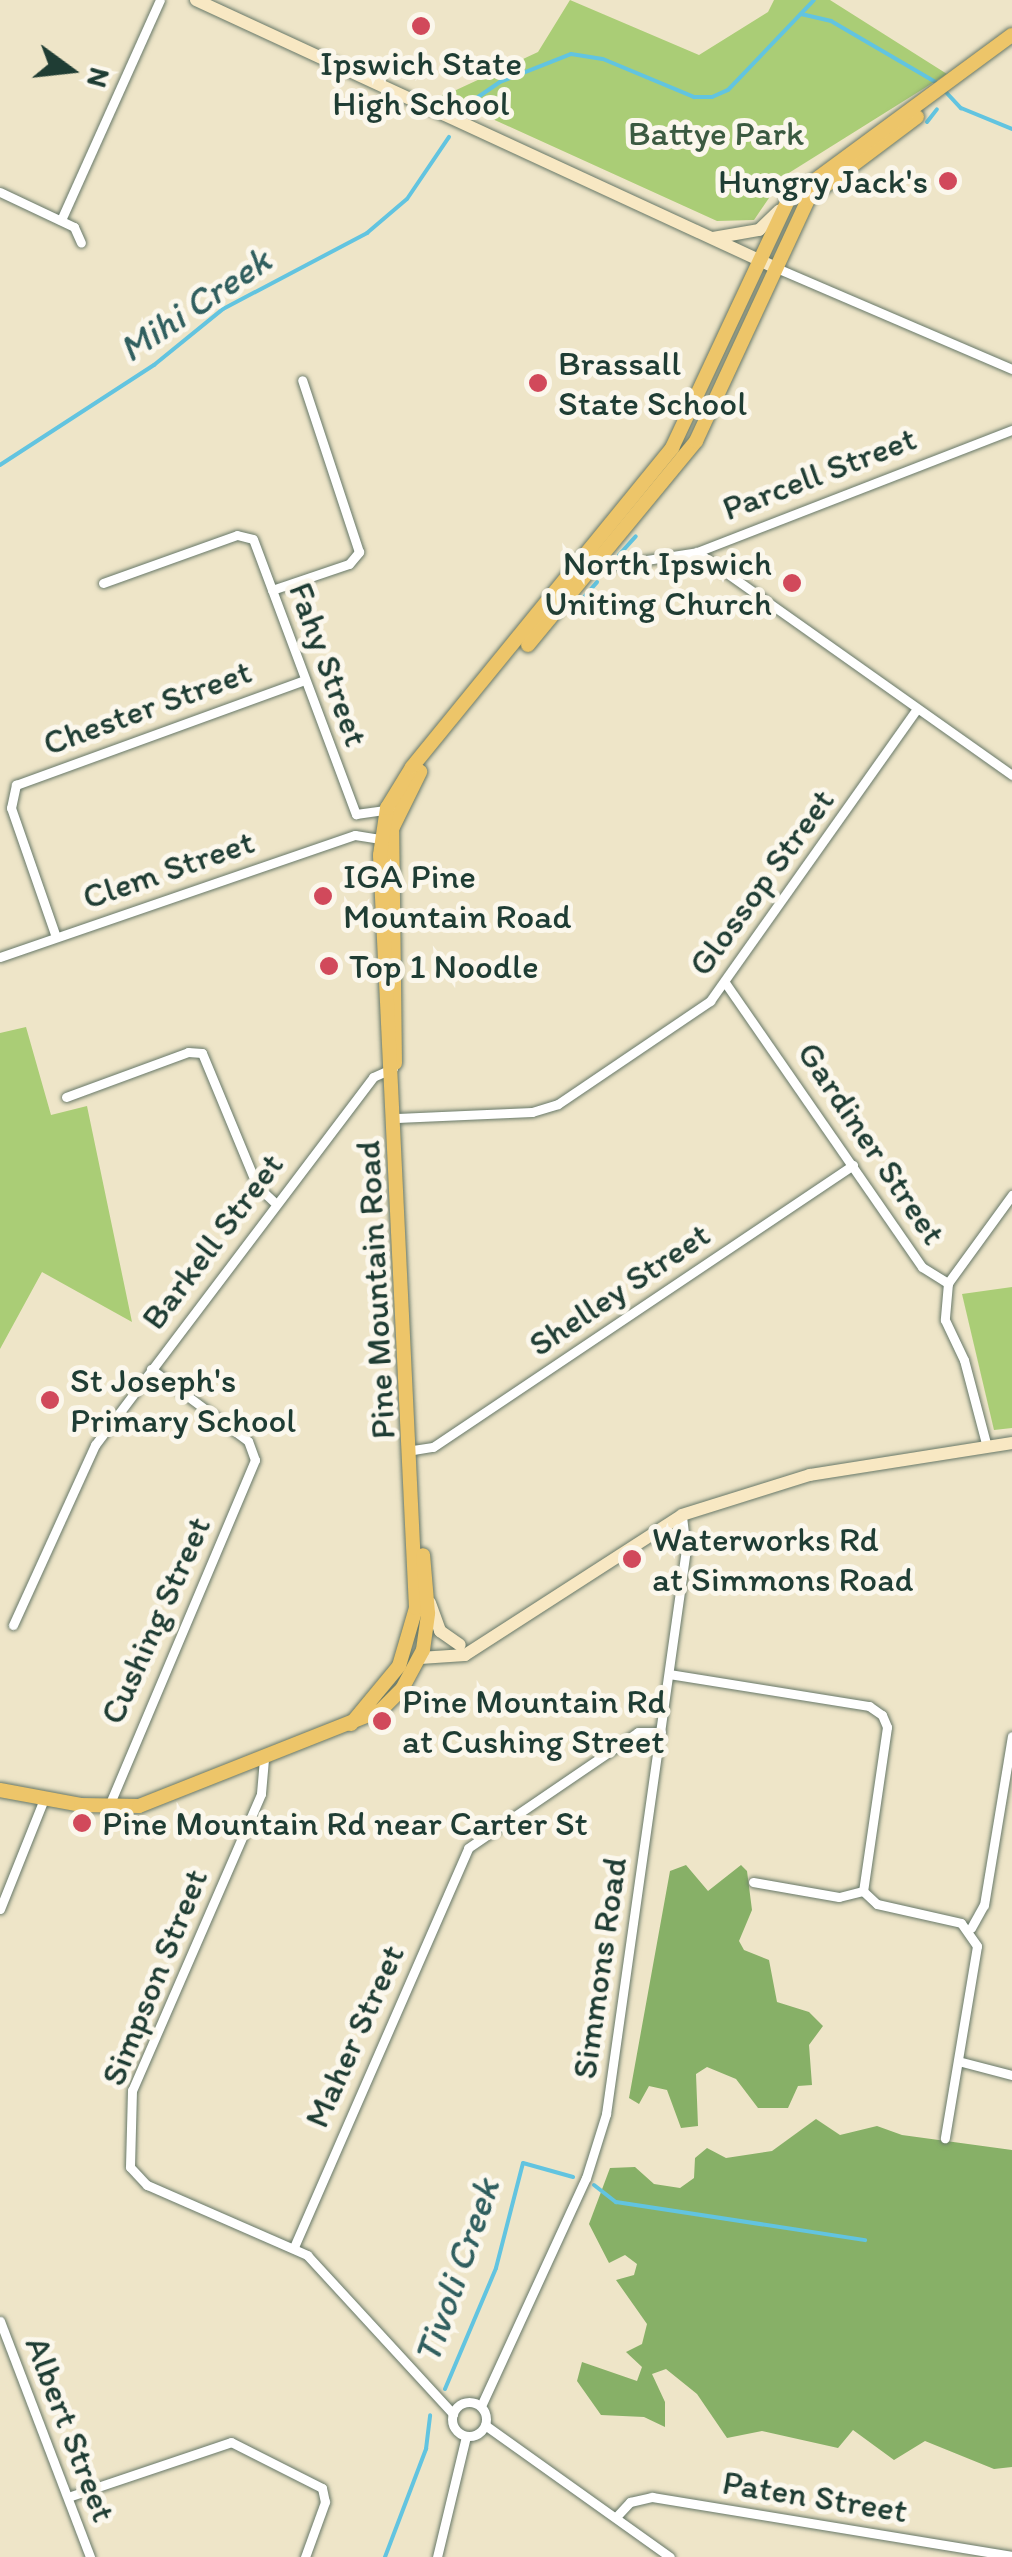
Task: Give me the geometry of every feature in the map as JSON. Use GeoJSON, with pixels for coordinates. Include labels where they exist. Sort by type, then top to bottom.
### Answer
{"type":"FeatureCollection","features":[{"type":"Feature","properties":{"kind":"main road"},"geometry":{"type":"LineString","coordinates":[[196,0],[774,267]]}},
{"type":"Feature","properties":{"kind":"main road","name":"Pine Mountain Road"},"geometry":{"type":"LineString","coordinates":[[350,1724],[388,1684],[408,1647],[416,1608],[416,1510],[380,844],[392,809],[594,557],[696,441],[809,198],[1012,36]]}},
{"type":"Feature","properties":{"kind":"main road","name":"Pine Mountain Road"},"geometry":{"type":"LineString","coordinates":[[594,557],[685,429],[782,208],[810,180],[1012,49]]}},
{"type":"Feature","properties":{"kind":"main road"},"geometry":{"type":"LineString","coordinates":[[710,239],[759,230],[782,208]]}},
{"type":"Feature","properties":{"kind":"main road"},"geometry":{"type":"LineString","coordinates":[[408,1647],[459,1658],[682,1515],[810,1475],[1012,1443]]}},
{"type":"Feature","properties":{"kind":"main road","name":"Pine Mountain Road"},"geometry":{"type":"LineString","coordinates":[[0,1790],[108,1808],[168,1799],[350,1724],[389,1703],[422,1651],[428,1596],[416,1510]]}},
{"type":"Feature","properties":{"kind":"main road"},"geometry":{"type":"LineString","coordinates":[[428,1596],[440,1631],[460,1645]]}},
{"type":"Feature","properties":{"kind":"main road"},"geometry":{"type":"LineString","coordinates":[[422,1651],[484,1642]]}},
{"type":"Feature","properties":{"kind":"street"},"geometry":{"type":"LineString","coordinates":[[61,220],[160,0]]}},
{"type":"Feature","properties":{"kind":"street"},"geometry":{"type":"LineString","coordinates":[[0,192],[74,227],[81,244]]}},
{"type":"Feature","properties":{"kind":"street"},"geometry":{"type":"LineString","coordinates":[[774,267],[1012,368]]}},
{"type":"Feature","properties":{"kind":"street"},"geometry":{"type":"LineString","coordinates":[[272,590],[358,555],[359,541],[302,380]]}},
{"type":"Feature","properties":{"kind":"street","name":"Parcell Street"},"geometry":{"type":"LineString","coordinates":[[594,557],[608,566],[698,552],[1012,430]]}},
{"type":"Feature","properties":{"kind":"street","name":"Fahy Street"},"geometry":{"type":"LineString","coordinates":[[102,583],[248,536],[356,814]]}},
{"type":"Feature","properties":{"kind":"street"},"geometry":{"type":"LineString","coordinates":[[698,552],[1012,775]]}},
{"type":"Feature","properties":{"kind":"street","name":"Chester Street"},"geometry":{"type":"LineString","coordinates":[[56,937],[11,808],[12,790],[22,781],[305,680]]}},
{"type":"Feature","properties":{"kind":"street","name":"Glossop Street"},"geometry":{"type":"LineString","coordinates":[[397,1118],[532,1112],[558,1104],[726,984],[918,710]]}},
{"type":"Feature","properties":{"kind":"street"},"geometry":{"type":"LineString","coordinates":[[380,844],[355,835],[350,823],[356,814],[392,809]]}},
{"type":"Feature","properties":{"kind":"street","name":"Clem Street"},"geometry":{"type":"LineString","coordinates":[[0,958],[355,835]]}},
{"type":"Feature","properties":{"kind":"street","name":"Gardiner Street"},"geometry":{"type":"LineString","coordinates":[[726,984],[922,1268],[948,1283],[945,1320],[964,1360],[988,1447]]}},
{"type":"Feature","properties":{"kind":"street"},"geometry":{"type":"LineString","coordinates":[[66,1097],[188,1052],[202,1052],[257,1186],[274,1202]]}},
{"type":"Feature","properties":{"kind":"street","name":"Barkell Street"},"geometry":{"type":"LineString","coordinates":[[13,1625],[86,1458],[274,1202],[373,1077],[394,1068]]}},
{"type":"Feature","properties":{"kind":"street","name":"Shelley Street"},"geometry":{"type":"LineString","coordinates":[[412,1450],[433,1448],[853,1165]]}},
{"type":"Feature","properties":{"kind":"street"},"geometry":{"type":"LineString","coordinates":[[948,1283],[1012,1196]]}},
{"type":"Feature","properties":{"kind":"street","name":"Cushing Street"},"geometry":{"type":"LineString","coordinates":[[108,1808],[254,1454],[248,1442],[151,1369]]}},
{"type":"Feature","properties":{"kind":"street","name":"Simmons Road"},"geometry":{"type":"LineString","coordinates":[[480,2406],[598,2144],[687,1542],[682,1515]]}},
{"type":"Feature","properties":{"kind":"street"},"geometry":{"type":"LineString","coordinates":[[669,1674],[869,1706],[882,1715],[887,1728],[863,1890]]}},
{"type":"Feature","properties":{"kind":"street","name":"Maher Street"},"geometry":{"type":"LineString","coordinates":[[294,2248],[468,1848],[633,1735],[661,1732]]}},
{"type":"Feature","properties":{"kind":"street"},"geometry":{"type":"LineString","coordinates":[[945,2138],[977,1946],[971,1928],[984,1904],[1009,1776],[1012,1736]]}},
{"type":"Feature","properties":{"kind":"street","name":"Simpson Street"},"geometry":{"type":"LineString","coordinates":[[264,1759],[261,1794],[132,2090],[128,2155],[134,2174],[147,2185],[294,2248],[448,2410]]}},
{"type":"Feature","properties":{"kind":"street"},"geometry":{"type":"LineString","coordinates":[[0,1909],[44,1799]]}},
{"type":"Feature","properties":{"kind":"street"},"geometry":{"type":"LineString","coordinates":[[752,1882],[839,1897],[863,1890]]}},
{"type":"Feature","properties":{"kind":"street"},"geometry":{"type":"LineString","coordinates":[[863,1890],[878,1904],[971,1928]]}},
{"type":"Feature","properties":{"kind":"street"},"geometry":{"type":"LineString","coordinates":[[958,2061],[1012,2075]]}},
{"type":"Feature","properties":{"kind":"street","name":"Albert Street"},"geometry":{"type":"LineString","coordinates":[[0,2321],[90,2557]]}},
{"type":"Feature","properties":{"kind":"street"},"geometry":{"type":"LineString","coordinates":[[466,2436],[456,2430],[448,2410],[464,2402],[480,2406],[485,2425],[670,2557]]}},
{"type":"Feature","properties":{"kind":"street"},"geometry":{"type":"LineString","coordinates":[[437,2557],[466,2436],[485,2425]]}},
{"type":"Feature","properties":{"kind":"street"},"geometry":{"type":"LineString","coordinates":[[68,2497],[231,2442],[322,2488],[324,2502],[305,2557]]}},
{"type":"Feature","properties":{"kind":"street","name":"Paten Street"},"geometry":{"type":"LineString","coordinates":[[616,2517],[630,2502],[652,2497],[1012,2556]]}},
{"type":"Feature","properties":{"kind":"green space","name":"Battye Park"},"geometry":{"type":"Polygon","coordinates":[[[570,0],[699,55],[768,12],[774,0],[830,0],[947,74],[784,176],[754,220],[717,221],[442,96],[446,88],[454,91],[538,52],[570,0]]]}},
{"type":"Feature","properties":{"kind":"green space"},"geometry":{"type":"Polygon","coordinates":[[[26,1027],[51,1115],[87,1106],[132,1322],[42,1272],[0,1349],[0,1033],[26,1027]]]}},
{"type":"Feature","properties":{"kind":"green space"},"geometry":{"type":"Polygon","coordinates":[[[1012,1287],[1012,1428],[994,1430],[962,1294],[1012,1287]]]}},
{"type":"Feature","properties":{"kind":"green space"},"geometry":{"type":"Polygon","coordinates":[[[686,1865],[708,1891],[741,1865],[747,1871],[752,1910],[739,1941],[744,1950],[769,1960],[777,2002],[809,2012],[823,2026],[809,2045],[812,2085],[798,2086],[788,2108],[758,2108],[736,2079],[707,2067],[696,2074],[698,2126],[681,2128],[667,2090],[649,2086],[639,2104],[629,2098],[670,1871],[686,1865]]]}},
{"type":"Feature","properties":{"kind":"green space"},"geometry":{"type":"Polygon","coordinates":[[[816,2119],[840,2135],[877,2126],[902,2135],[1012,2150],[1012,2467],[994,2469],[925,2441],[894,2460],[853,2430],[838,2448],[762,2431],[727,2438],[697,2394],[666,2369],[652,2374],[665,2402],[665,2427],[644,2417],[601,2415],[577,2381],[582,2362],[637,2381],[642,2367],[626,2352],[642,2344],[647,2324],[616,2280],[634,2275],[637,2264],[625,2255],[609,2263],[589,2224],[610,2168],[635,2167],[654,2184],[680,2188],[694,2178],[695,2158],[707,2148],[726,2158],[772,2151],[816,2119]]]}},
{"type":"Feature","properties":{"kind":"waterway","name":"Mihi Creek"},"geometry":{"type":"LineString","coordinates":[[462,108],[500,82],[571,54],[603,59],[694,97],[712,97],[728,90],[814,0]]}},
{"type":"Feature","properties":{"kind":"waterway","name":"Mihi Creek"},"geometry":{"type":"LineString","coordinates":[[801,14],[831,21],[937,83]]}},
{"type":"Feature","properties":{"kind":"waterway","name":"Mihi Creek"},"geometry":{"type":"LineString","coordinates":[[944,90],[961,108],[1012,129]]}},
{"type":"Feature","properties":{"kind":"waterway"},"geometry":{"type":"LineString","coordinates":[[927,122],[937,109]]}},
{"type":"Feature","properties":{"kind":"waterway","name":"Mihi Creek"},"geometry":{"type":"LineString","coordinates":[[0,465],[154,365],[223,309],[367,233],[407,199],[449,137]]}},
{"type":"Feature","properties":{"kind":"waterway"},"geometry":{"type":"LineString","coordinates":[[619,555],[636,536]]}},
{"type":"Feature","properties":{"kind":"waterway"},"geometry":{"type":"LineString","coordinates":[[578,604],[597,582]]}},
{"type":"Feature","properties":{"kind":"waterway","name":"Tivoli Creek"},"geometry":{"type":"LineString","coordinates":[[445,2389],[496,2268],[523,2163],[573,2177]]}},
{"type":"Feature","properties":{"kind":"waterway","name":"Tivoli Creek"},"geometry":{"type":"LineString","coordinates":[[594,2185],[616,2202],[865,2240]]}},
{"type":"Feature","properties":{"kind":"waterway","name":"Tivoli Creek"},"geometry":{"type":"LineString","coordinates":[[385,2557],[426,2449],[430,2415]]}},
{"type":"Feature","properties":{"kind":"place","name":"Ipswich State High School"},"geometry":{"type":"Point","coordinates":[421,26]}},
{"type":"Feature","properties":{"kind":"place","name":"Hungry Jack's"},"geometry":{"type":"Point","coordinates":[948,181]}},
{"type":"Feature","properties":{"kind":"place","name":"Brassall State School"},"geometry":{"type":"Point","coordinates":[538,383]}},
{"type":"Feature","properties":{"kind":"place","name":"North Ipswich Uniting Church"},"geometry":{"type":"Point","coordinates":[792,583]}},
{"type":"Feature","properties":{"kind":"place","name":"IGA Pine Mountain Road"},"geometry":{"type":"Point","coordinates":[323,896]}},
{"type":"Feature","properties":{"kind":"place","name":"Top 1 Noodle"},"geometry":{"type":"Point","coordinates":[329,966]}},
{"type":"Feature","properties":{"kind":"place","name":"St Joseph's Primary School"},"geometry":{"type":"Point","coordinates":[50,1400]}},
{"type":"Feature","properties":{"kind":"place","name":"Waterworks Rd at Simmons Road"},"geometry":{"type":"Point","coordinates":[632,1559]}},
{"type":"Feature","properties":{"kind":"place","name":"Pine Mountain Rd at Cushing Street"},"geometry":{"type":"Point","coordinates":[382,1721]}},
{"type":"Feature","properties":{"kind":"place","name":"Pine Mountain Rd near Carter St"},"geometry":{"type":"Point","coordinates":[82,1823]}}]}
